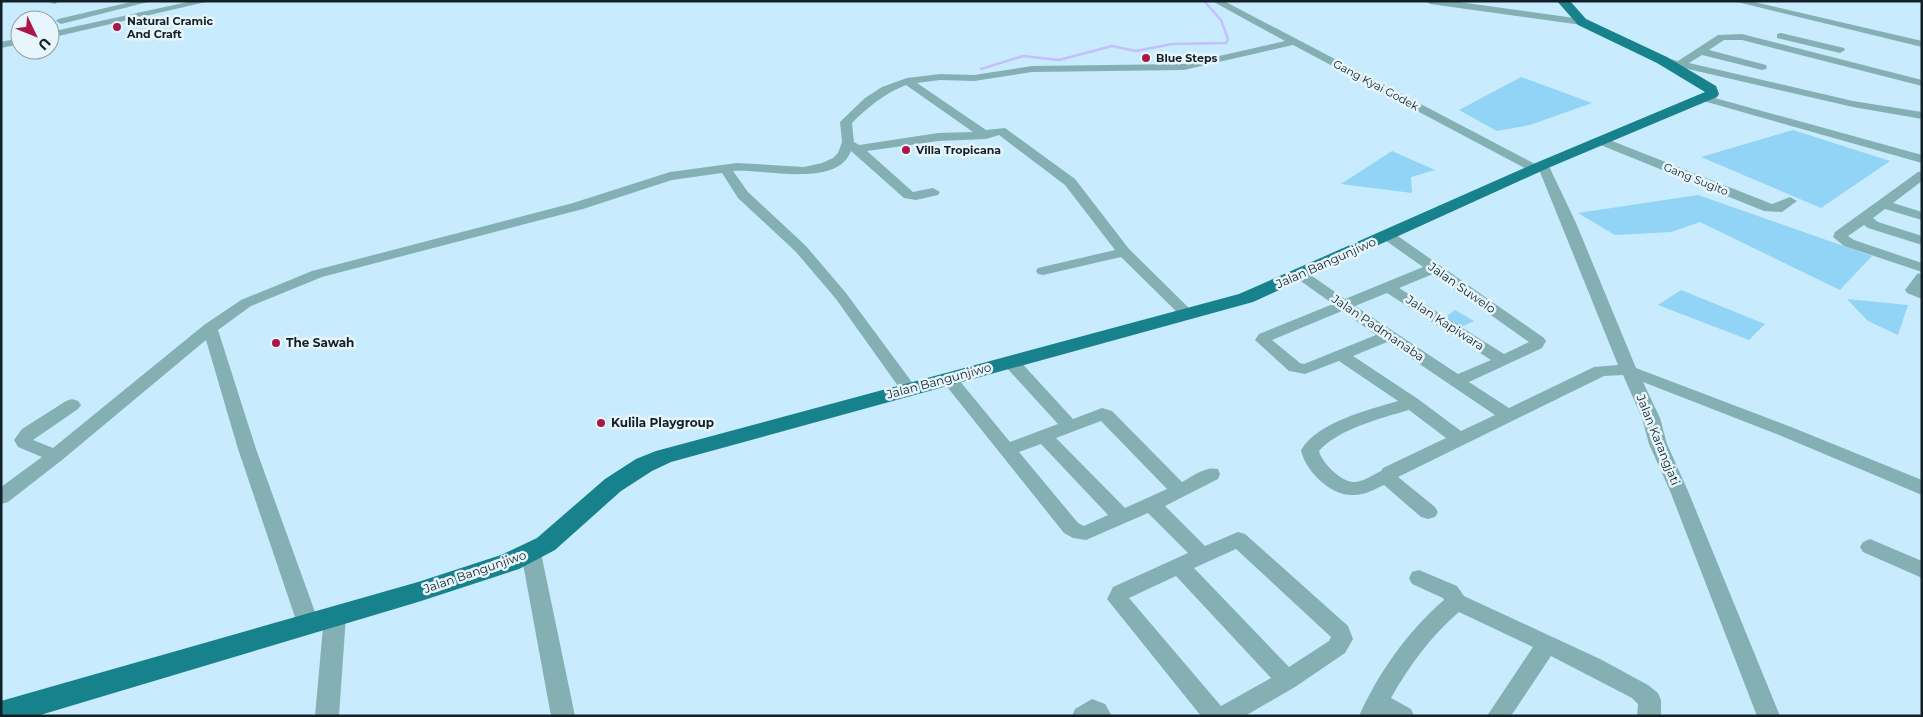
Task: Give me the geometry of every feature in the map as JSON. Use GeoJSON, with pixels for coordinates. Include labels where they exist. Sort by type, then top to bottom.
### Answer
{"type":"FeatureCollection","features":[{"type":"Feature","properties":{"kind":"main road"},"geometry":{"type":"LineString","coordinates":[[1563,1],[1582,22],[1671,62],[1711,89],[1712,94],[1704,98]]}},
{"type":"Feature","properties":{"kind":"main road","name":"Jalan Bangunjiwo"},"geometry":{"type":"LineString","coordinates":[[1,714],[418,592],[510,562],[531,553],[560,533],[613,485],[644,465],[664,456],[1246,298],[1540,167],[1704,98]]}},
{"type":"Feature","properties":{"kind":"street"},"geometry":{"type":"LineString","coordinates":[[50,1],[55,1]]}},
{"type":"Feature","properties":{"kind":"street"},"geometry":{"type":"LineString","coordinates":[[62,21],[148,1]]}},
{"type":"Feature","properties":{"kind":"street"},"geometry":{"type":"LineString","coordinates":[[60,33],[175,4],[206,1]]}},
{"type":"Feature","properties":{"kind":"street","name":"Gang Kyai Godek"},"geometry":{"type":"LineString","coordinates":[[1216,1],[1540,167]]}},
{"type":"Feature","properties":{"kind":"street"},"geometry":{"type":"LineString","coordinates":[[1430,1],[1582,22]]}},
{"type":"Feature","properties":{"kind":"street"},"geometry":{"type":"LineString","coordinates":[[1737,1],[1922,44]]}},
{"type":"Feature","properties":{"kind":"street"},"geometry":{"type":"LineString","coordinates":[[60,19],[71,30]]}},
{"type":"Feature","properties":{"kind":"street"},"geometry":{"type":"LineString","coordinates":[[1764,42],[1774,34],[1840,50]]}},
{"type":"Feature","properties":{"kind":"street"},"geometry":{"type":"LineString","coordinates":[[1671,62],[1700,51],[1722,37],[1748,38],[1922,83]]}},
{"type":"Feature","properties":{"kind":"street"},"geometry":{"type":"LineString","coordinates":[[933,192],[916,196],[909,195],[894,180],[852,146],[846,122],[857,110],[886,89],[907,81],[940,77],[974,78],[1032,69],[1184,67],[1294,42]]}},
{"type":"Feature","properties":{"kind":"street"},"geometry":{"type":"LineString","coordinates":[[1700,51],[1762,67]]}},
{"type":"Feature","properties":{"kind":"street"},"geometry":{"type":"LineString","coordinates":[[1671,62],[1852,104],[1922,116]]}},
{"type":"Feature","properties":{"kind":"street"},"geometry":{"type":"LineString","coordinates":[[907,81],[986,134]]}},
{"type":"Feature","properties":{"kind":"street"},"geometry":{"type":"LineString","coordinates":[[1888,110],[1893,96]]}},
{"type":"Feature","properties":{"kind":"street"},"geometry":{"type":"LineString","coordinates":[[1704,98],[1922,159]]}},
{"type":"Feature","properties":{"kind":"street"},"geometry":{"type":"LineString","coordinates":[[1,498],[56,456],[210,328],[246,303],[317,274],[578,206],[670,176],[724,168],[758,166],[785,172],[804,171],[837,161],[852,146],[1001,131],[1070,182],[1124,252],[1187,314]]}},
{"type":"Feature","properties":{"kind":"street","name":"Gang Sugito"},"geometry":{"type":"LineString","coordinates":[[1602,141],[1769,208],[1777,209],[1790,201]]}},
{"type":"Feature","properties":{"kind":"street","name":"Jalan Karangjati"},"geometry":{"type":"LineString","coordinates":[[1540,167],[1569,223],[1629,371],[1651,418],[1658,444],[1679,491],[1769,716]]}},
{"type":"Feature","properties":{"kind":"street"},"geometry":{"type":"LineString","coordinates":[[724,168],[743,196],[801,249],[842,296],[909,390]]}},
{"type":"Feature","properties":{"kind":"street"},"geometry":{"type":"LineString","coordinates":[[1922,175],[1840,235],[1849,243],[1922,268]]}},
{"type":"Feature","properties":{"kind":"street"},"geometry":{"type":"LineString","coordinates":[[1883,204],[1922,216]]}},
{"type":"Feature","properties":{"kind":"street"},"geometry":{"type":"LineString","coordinates":[[1864,219],[1873,225],[1922,241]]}},
{"type":"Feature","properties":{"kind":"street","name":"Jalan Suwelo"},"geometry":{"type":"LineString","coordinates":[[1387,235],[1538,341],[1536,344],[1501,359]]}},
{"type":"Feature","properties":{"kind":"street"},"geometry":{"type":"LineString","coordinates":[[1042,271],[1124,252]]}},
{"type":"Feature","properties":{"kind":"street"},"geometry":{"type":"LineString","coordinates":[[1388,336],[1302,370],[1295,367],[1263,340],[1434,268]]}},
{"type":"Feature","properties":{"kind":"street","name":"Jalan Padmanaba"},"geometry":{"type":"LineString","coordinates":[[1300,274],[1388,336],[1509,416]]}},
{"type":"Feature","properties":{"kind":"street"},"geometry":{"type":"LineString","coordinates":[[1922,277],[1912,290],[1922,295]]}},
{"type":"Feature","properties":{"kind":"street","name":"Jalan Kapiwara"},"geometry":{"type":"LineString","coordinates":[[1388,287],[1501,359]]}},
{"type":"Feature","properties":{"kind":"street"},"geometry":{"type":"LineString","coordinates":[[210,328],[247,449],[308,623]]}},
{"type":"Feature","properties":{"kind":"street"},"geometry":{"type":"LineString","coordinates":[[1341,355],[1412,403],[1460,440]]}},
{"type":"Feature","properties":{"kind":"street"},"geometry":{"type":"LineString","coordinates":[[1457,381],[1501,359]]}},
{"type":"Feature","properties":{"kind":"street"},"geometry":{"type":"LineString","coordinates":[[1011,362],[1070,426]]}},
{"type":"Feature","properties":{"kind":"street"},"geometry":{"type":"LineString","coordinates":[[1412,403],[1370,416],[1322,437],[1312,445],[1310,450],[1313,461],[1334,483],[1343,488],[1358,488],[1388,476],[1390,473],[1600,371],[1613,369],[1629,371],[1785,431],[1922,488]]}},
{"type":"Feature","properties":{"kind":"street"},"geometry":{"type":"LineString","coordinates":[[948,378],[1076,532],[1086,532],[1180,491],[1211,474]]}},
{"type":"Feature","properties":{"kind":"street"},"geometry":{"type":"LineString","coordinates":[[56,456],[24,443],[23,440],[28,433],[72,405]]}},
{"type":"Feature","properties":{"kind":"street"},"geometry":{"type":"LineString","coordinates":[[1006,450],[1099,414],[1106,415],[1180,491]]}},
{"type":"Feature","properties":{"kind":"street"},"geometry":{"type":"LineString","coordinates":[[1044,436],[1122,516]]}},
{"type":"Feature","properties":{"kind":"street"},"geometry":{"type":"LineString","coordinates":[[1388,476],[1428,512]]}},
{"type":"Feature","properties":{"kind":"street"},"geometry":{"type":"LineString","coordinates":[[1151,504],[1202,555]]}},
{"type":"Feature","properties":{"kind":"street"},"geometry":{"type":"LineString","coordinates":[[1215,716],[1117,602],[1120,593],[1238,539],[1340,632],[1342,641],[1337,647],[1287,680],[1224,716]]}},
{"type":"Feature","properties":{"kind":"street"},"geometry":{"type":"LineString","coordinates":[[1870,547],[1922,570]]}},
{"type":"Feature","properties":{"kind":"street"},"geometry":{"type":"LineString","coordinates":[[531,553],[563,716]]}},
{"type":"Feature","properties":{"kind":"street"},"geometry":{"type":"LineString","coordinates":[[1179,566],[1287,680]]}},
{"type":"Feature","properties":{"kind":"street"},"geometry":{"type":"LineString","coordinates":[[1419,578],[1450,592],[1457,602],[1604,671],[1644,694],[1650,700],[1649,716]]}},
{"type":"Feature","properties":{"kind":"street"},"geometry":{"type":"LineString","coordinates":[[1403,716],[1373,709],[1394,671],[1419,640],[1457,602]]}},
{"type":"Feature","properties":{"kind":"street"},"geometry":{"type":"LineString","coordinates":[[327,716],[335,616]]}},
{"type":"Feature","properties":{"kind":"street"},"geometry":{"type":"LineString","coordinates":[[1498,716],[1547,644]]}},
{"type":"Feature","properties":{"kind":"street"},"geometry":{"type":"LineString","coordinates":[[1083,716],[1092,709],[1101,716]]}},
{"type":"Feature","properties":{"kind":"shaded area"},"geometry":{"type":"Polygon","coordinates":[[[1521,77],[1592,103],[1530,125],[1497,131],[1459,110],[1521,77]]]}},
{"type":"Feature","properties":{"kind":"shaded area"},"geometry":{"type":"Polygon","coordinates":[[[1793,130],[1890,161],[1821,208],[1701,157],[1793,130]]]}},
{"type":"Feature","properties":{"kind":"shaded area"},"geometry":{"type":"Polygon","coordinates":[[[1392,151],[1435,170],[1411,177],[1412,193],[1341,184],[1392,151]]]}},
{"type":"Feature","properties":{"kind":"shaded area"},"geometry":{"type":"Polygon","coordinates":[[[1698,195],[1872,256],[1840,290],[1700,222],[1671,232],[1615,235],[1578,213],[1698,195]]]}},
{"type":"Feature","properties":{"kind":"shaded area"},"geometry":{"type":"Polygon","coordinates":[[[1681,290],[1765,324],[1749,340],[1658,305],[1681,290]]]}},
{"type":"Feature","properties":{"kind":"shaded area"},"geometry":{"type":"Polygon","coordinates":[[[1847,299],[1908,305],[1898,335],[1868,321],[1847,299]]]}},
{"type":"Feature","properties":{"kind":"shaded area"},"geometry":{"type":"Polygon","coordinates":[[[1455,310],[1474,321],[1459,328],[1443,319],[1455,310]]]}},
{"type":"Feature","properties":{"kind":"waterway"},"geometry":{"type":"LineString","coordinates":[[981,69],[1023,56],[1059,60],[1112,46],[1136,51],[1172,44],[1226,43],[1228,39],[1221,20],[1204,1]]}},
{"type":"Feature","properties":{"kind":"place","name":"Natural Cramic And Craft"},"geometry":{"type":"Point","coordinates":[117,27]}},
{"type":"Feature","properties":{"kind":"place","name":"Blue Steps"},"geometry":{"type":"Point","coordinates":[1146,58]}},
{"type":"Feature","properties":{"kind":"place","name":"Villa Tropicana"},"geometry":{"type":"Point","coordinates":[906,150]}},
{"type":"Feature","properties":{"kind":"place","name":"The Sawah"},"geometry":{"type":"Point","coordinates":[276,343]}},
{"type":"Feature","properties":{"kind":"place","name":"Kulila Playgroup"},"geometry":{"type":"Point","coordinates":[601,423]}}]}
